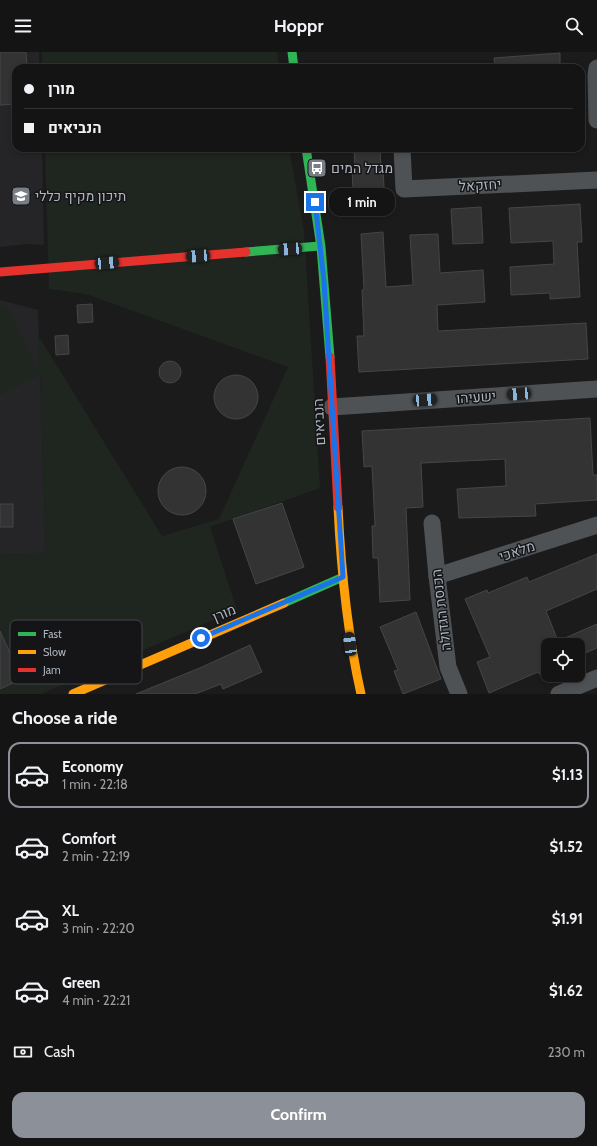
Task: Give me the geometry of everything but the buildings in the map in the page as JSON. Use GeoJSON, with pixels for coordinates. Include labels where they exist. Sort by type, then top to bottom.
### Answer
{"type":"FeatureCollection","features":[{"type":"Feature","properties":{"kind":"street"},"geometry":{"type":"LineString","coordinates":[[292,52],[294,64]]}},
{"type":"Feature","properties":{"kind":"street"},"geometry":{"type":"LineString","coordinates":[[597,68],[597,120]]}},
{"type":"Feature","properties":{"kind":"street","name":"הנביאים"},"geometry":{"type":"LineString","coordinates":[[307,152],[313,190],[324,281],[343,577],[350,644],[360,694]]}},
{"type":"Feature","properties":{"kind":"street","name":"יחזקאל"},"geometry":{"type":"LineString","coordinates":[[402,152],[404,189],[597,180]]}},
{"type":"Feature","properties":{"kind":"street"},"geometry":{"type":"LineString","coordinates":[[0,272],[320,246]]}},
{"type":"Feature","properties":{"kind":"street","name":"ישעיהו"},"geometry":{"type":"LineString","coordinates":[[332,407],[597,389]]}},
{"type":"Feature","properties":{"kind":"street","name":"הכנסת הגדולה"},"geometry":{"type":"LineString","coordinates":[[432,524],[448,667],[459,694]]}},
{"type":"Feature","properties":{"kind":"street","name":"מלאכי"},"geometry":{"type":"LineString","coordinates":[[437,576],[597,525]]}},
{"type":"Feature","properties":{"kind":"street","name":"מורן"},"geometry":{"type":"LineString","coordinates":[[142,664],[343,577]]}},
{"type":"Feature","properties":{"kind":"street"},"geometry":{"type":"LineString","coordinates":[[559,694],[597,678]]}},
{"type":"Feature","properties":{"kind":"street","name":"מורן"},"geometry":{"type":"LineString","coordinates":[[73,694],[96,684]]}},
{"type":"Feature","properties":{"kind":"shaded area","name":"תיכון מקיף כללי"},"geometry":{"type":"Polygon","coordinates":[[[0,52],[39,52],[39,64],[12,64],[12,152],[42,152],[44,245],[27,244],[0,247],[0,52]]]}},
{"type":"Feature","properties":{"kind":"shaded area"},"geometry":{"type":"Polygon","coordinates":[[[42,52],[277,52],[278,64],[42,64],[42,52]]]}},
{"type":"Feature","properties":{"kind":"shaded area"},"geometry":{"type":"Polygon","coordinates":[[[45,152],[290,152],[304,231],[320,488],[210,527],[237,610],[142,651],[142,620],[10,620],[10,684],[64,684],[41,694],[0,694],[0,555],[46,553],[40,375],[0,395],[0,307],[6,304],[39,372],[38,335],[162,536],[219,519],[288,367],[86,294],[49,289],[45,152]]]}},
{"type":"Feature","properties":{"kind":"shaded area"},"geometry":{"type":"Polygon","coordinates":[[[0,300],[38,310],[46,554],[0,555],[0,300]]]}},
{"type":"Feature","properties":{"kind":"traffic: fast"},"geometry":{"type":"LineString","coordinates":[[292,52],[294,64]]}},
{"type":"Feature","properties":{"kind":"traffic: fast"},"geometry":{"type":"LineString","coordinates":[[307,152],[321,247],[330,357]]}},
{"type":"Feature","properties":{"kind":"traffic: fast"},"geometry":{"type":"LineString","coordinates":[[246,252],[320,246]]}},
{"type":"Feature","properties":{"kind":"traffic: fast"},"geometry":{"type":"LineString","coordinates":[[284,603],[343,577]]}},
{"type":"Feature","properties":{"kind":"traffic: slow"},"geometry":{"type":"LineString","coordinates":[[338,507],[345,601],[361,694]]}},
{"type":"Feature","properties":{"kind":"traffic: slow"},"geometry":{"type":"LineString","coordinates":[[142,664],[284,603]]}},
{"type":"Feature","properties":{"kind":"traffic: slow"},"geometry":{"type":"LineString","coordinates":[[73,694],[96,684]]}},
{"type":"Feature","properties":{"kind":"traffic: jam"},"geometry":{"type":"LineString","coordinates":[[0,272],[246,252]]}},
{"type":"Feature","properties":{"kind":"traffic: jam"},"geometry":{"type":"LineString","coordinates":[[330,357],[338,507]]}},
{"type":"Feature","properties":{"kind":"place","name":"מגדל המים"},"geometry":{"type":"Point","coordinates":[317,168]}},
{"type":"Feature","properties":{"kind":"place","name":"תיכון מקיף כללי"},"geometry":{"type":"Point","coordinates":[21,196]}},
{"type":"Feature","properties":{"kind":"route"},"geometry":{"type":"LineString","coordinates":[[201,638],[343,577],[324,281],[315,202]]}}]}
